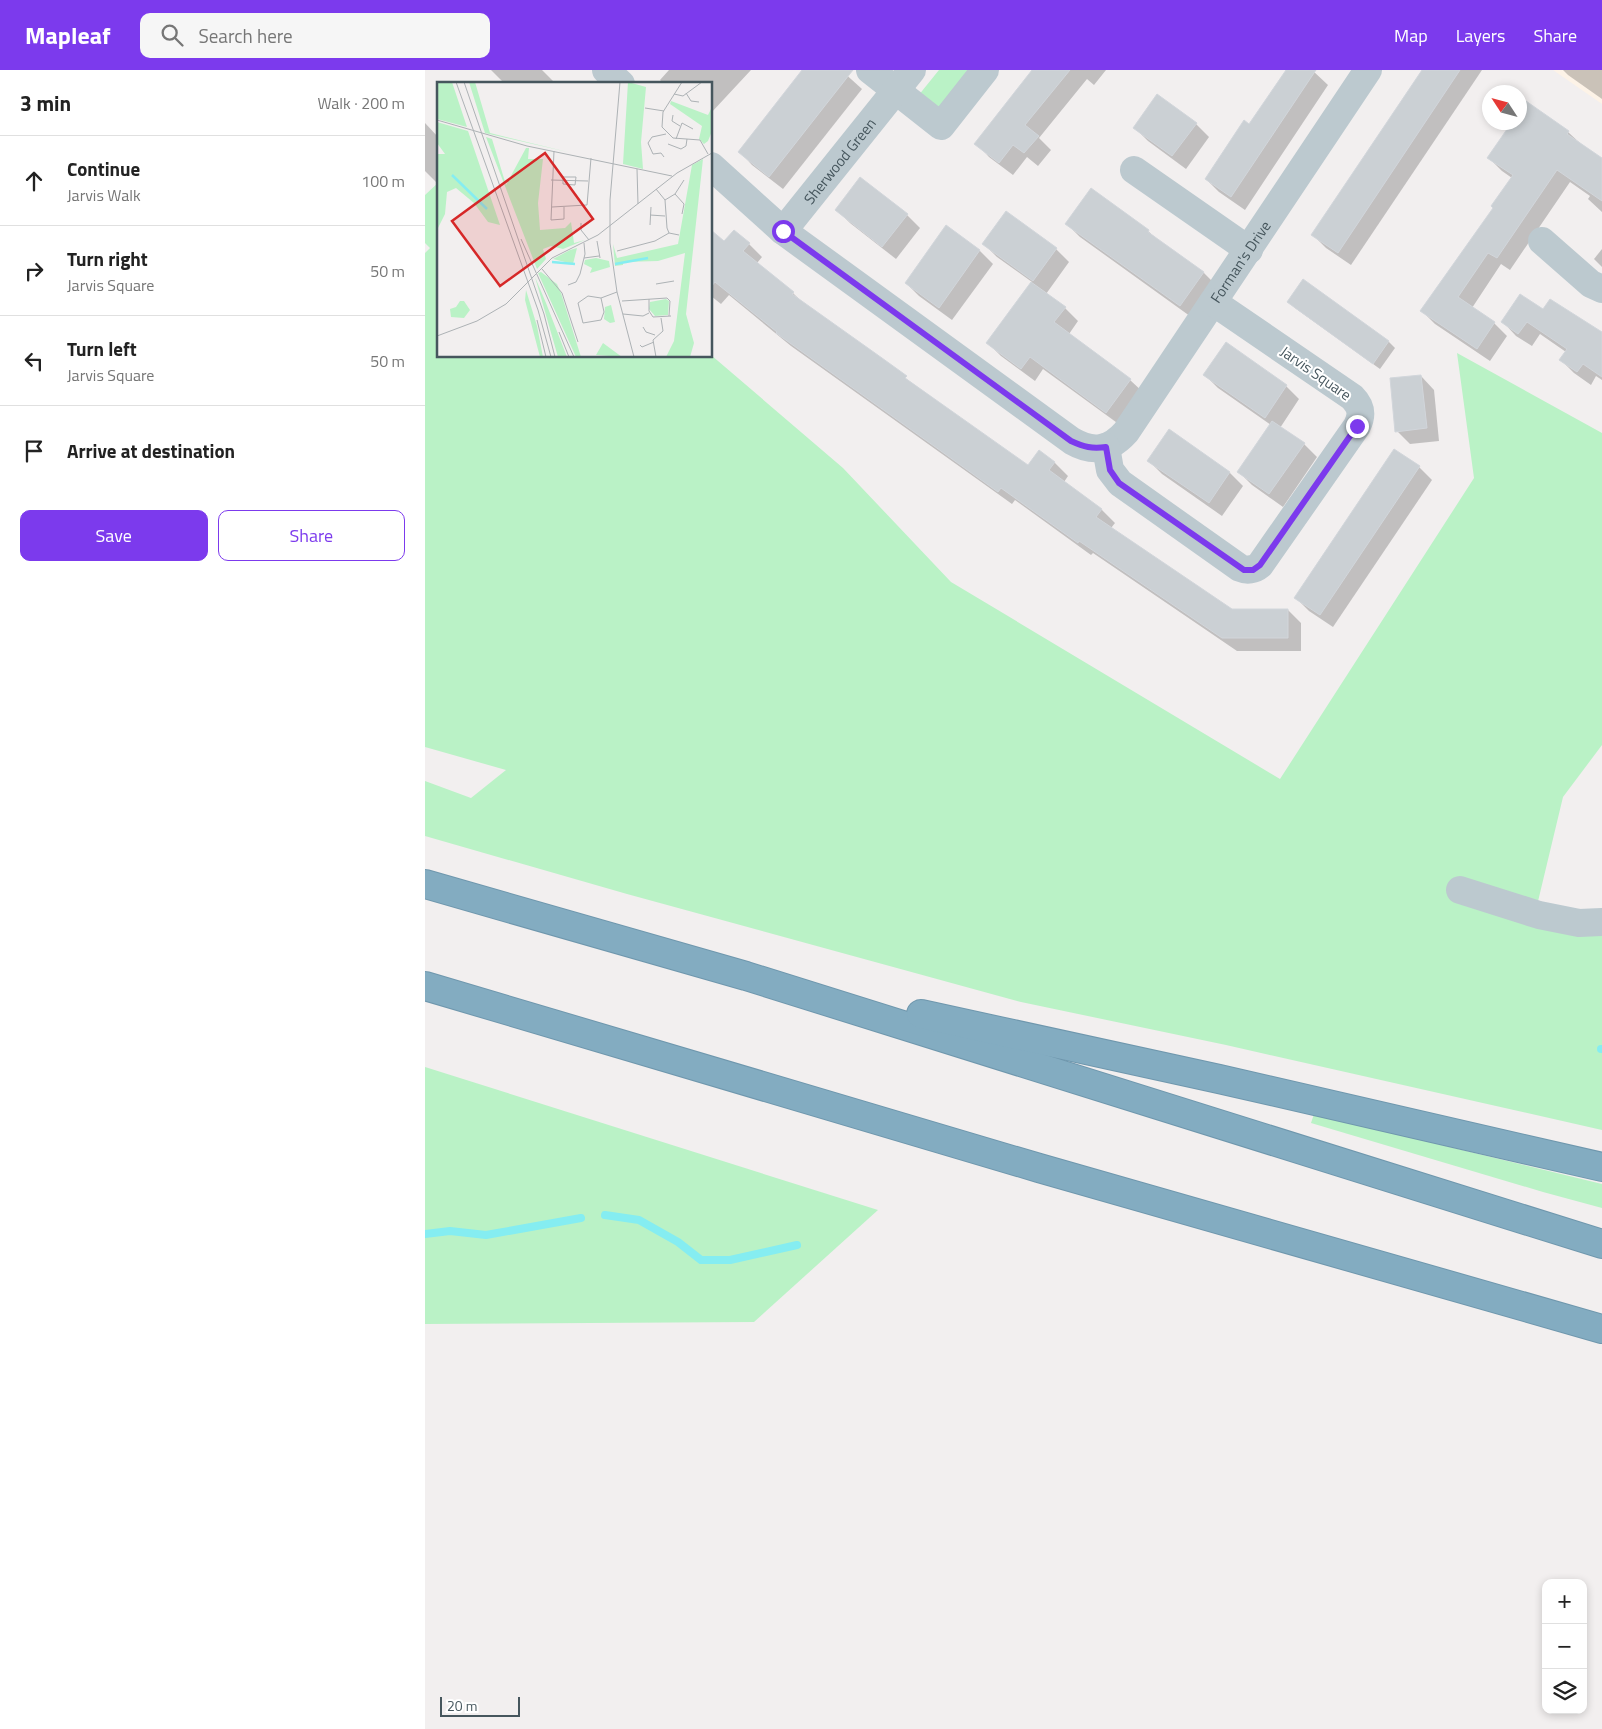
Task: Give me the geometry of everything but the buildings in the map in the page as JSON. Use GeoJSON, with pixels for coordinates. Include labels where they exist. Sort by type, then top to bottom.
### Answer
{"type":"FeatureCollection","features":[{"type":"Feature","properties":{"kind":"highway"},"geometry":{"type":"LineString","coordinates":[[425,884],[746,976],[1602,1244]]}},
{"type":"Feature","properties":{"kind":"highway"},"geometry":{"type":"LineString","coordinates":[[746,976],[1229,1081],[1602,1167]]}},
{"type":"Feature","properties":{"kind":"highway"},"geometry":{"type":"LineString","coordinates":[[425,986],[1030,1165],[1602,1329]]}},
{"type":"Feature","properties":{"kind":"street"},"geometry":{"type":"LineString","coordinates":[[606,70],[619,82]]}},
{"type":"Feature","properties":{"kind":"street"},"geometry":{"type":"LineString","coordinates":[[870,70],[904,80],[941,126],[985,70]]}},
{"type":"Feature","properties":{"kind":"street","name":"Forman's Drive"},"geometry":{"type":"LineString","coordinates":[[1106,447],[1117,441],[1126,432],[1368,70]]}},
{"type":"Feature","properties":{"kind":"street","name":"Sherwood Green"},"geometry":{"type":"LineString","coordinates":[[783,231],[904,80]]}},
{"type":"Feature","properties":{"kind":"street"},"geometry":{"type":"LineString","coordinates":[[713,168],[783,231],[1071,441],[1083,447],[1095,449],[1106,447]]}},
{"type":"Feature","properties":{"kind":"street"},"geometry":{"type":"LineString","coordinates":[[1134,170],[1249,250]]}},
{"type":"Feature","properties":{"kind":"street"},"geometry":{"type":"LineString","coordinates":[[1542,242],[1591,284],[1602,289]]}},
{"type":"Feature","properties":{"kind":"street","name":"Jarvis Square"},"geometry":{"type":"LineString","coordinates":[[1106,447],[1110,470],[1119,483],[1240,568],[1248,570],[1257,568],[1260,565],[1357,426],[1360,420],[1360,407],[1352,397],[1213,302]]}},
{"type":"Feature","properties":{"kind":"street"},"geometry":{"type":"LineString","coordinates":[[1460,890],[1539,915],[1579,923],[1602,922]]}},
{"type":"Feature","properties":{"kind":"shaded area"},"geometry":{"type":"Polygon","coordinates":[[[1553,70],[1602,70],[1602,104],[1553,70]]]}},
{"type":"Feature","properties":{"kind":"green space"},"geometry":{"type":"Polygon","coordinates":[[[939,70],[974,70],[940,114],[918,96],[939,70]]]}},
{"type":"Feature","properties":{"kind":"green space"},"geometry":{"type":"Polygon","coordinates":[[[437,184],[437,358],[713,357],[843,468],[951,582],[1280,779],[1474,478],[1457,353],[1602,433],[1602,745],[1563,797],[1534,918],[1602,934],[1602,1130],[1226,1045],[1021,1002],[627,894],[425,836],[425,781],[471,798],[506,770],[425,747],[425,253],[430,248],[425,243],[425,195],[437,184]]]}},
{"type":"Feature","properties":{"kind":"green space"},"geometry":{"type":"Polygon","coordinates":[[[425,1067],[878,1210],[754,1322],[425,1324],[425,1067]]]}},
{"type":"Feature","properties":{"kind":"green space"},"geometry":{"type":"Polygon","coordinates":[[[1314,1114],[1602,1184],[1602,1208],[1311,1123],[1314,1114]]]}},
{"type":"Feature","properties":{"kind":"waterway"},"geometry":{"type":"LineString","coordinates":[[605,1215],[639,1220],[678,1242],[701,1260],[730,1260],[797,1245]]}},
{"type":"Feature","properties":{"kind":"waterway"},"geometry":{"type":"LineString","coordinates":[[425,1234],[450,1231],[486,1235],[581,1218]]}},
{"type":"Feature","properties":{"kind":"route"},"geometry":{"type":"LineString","coordinates":[[783,231],[1071,441],[1083,447],[1095,449],[1106,447],[1110,470],[1119,483],[1244,570],[1253,570],[1260,565],[1357,426]]}}]}
